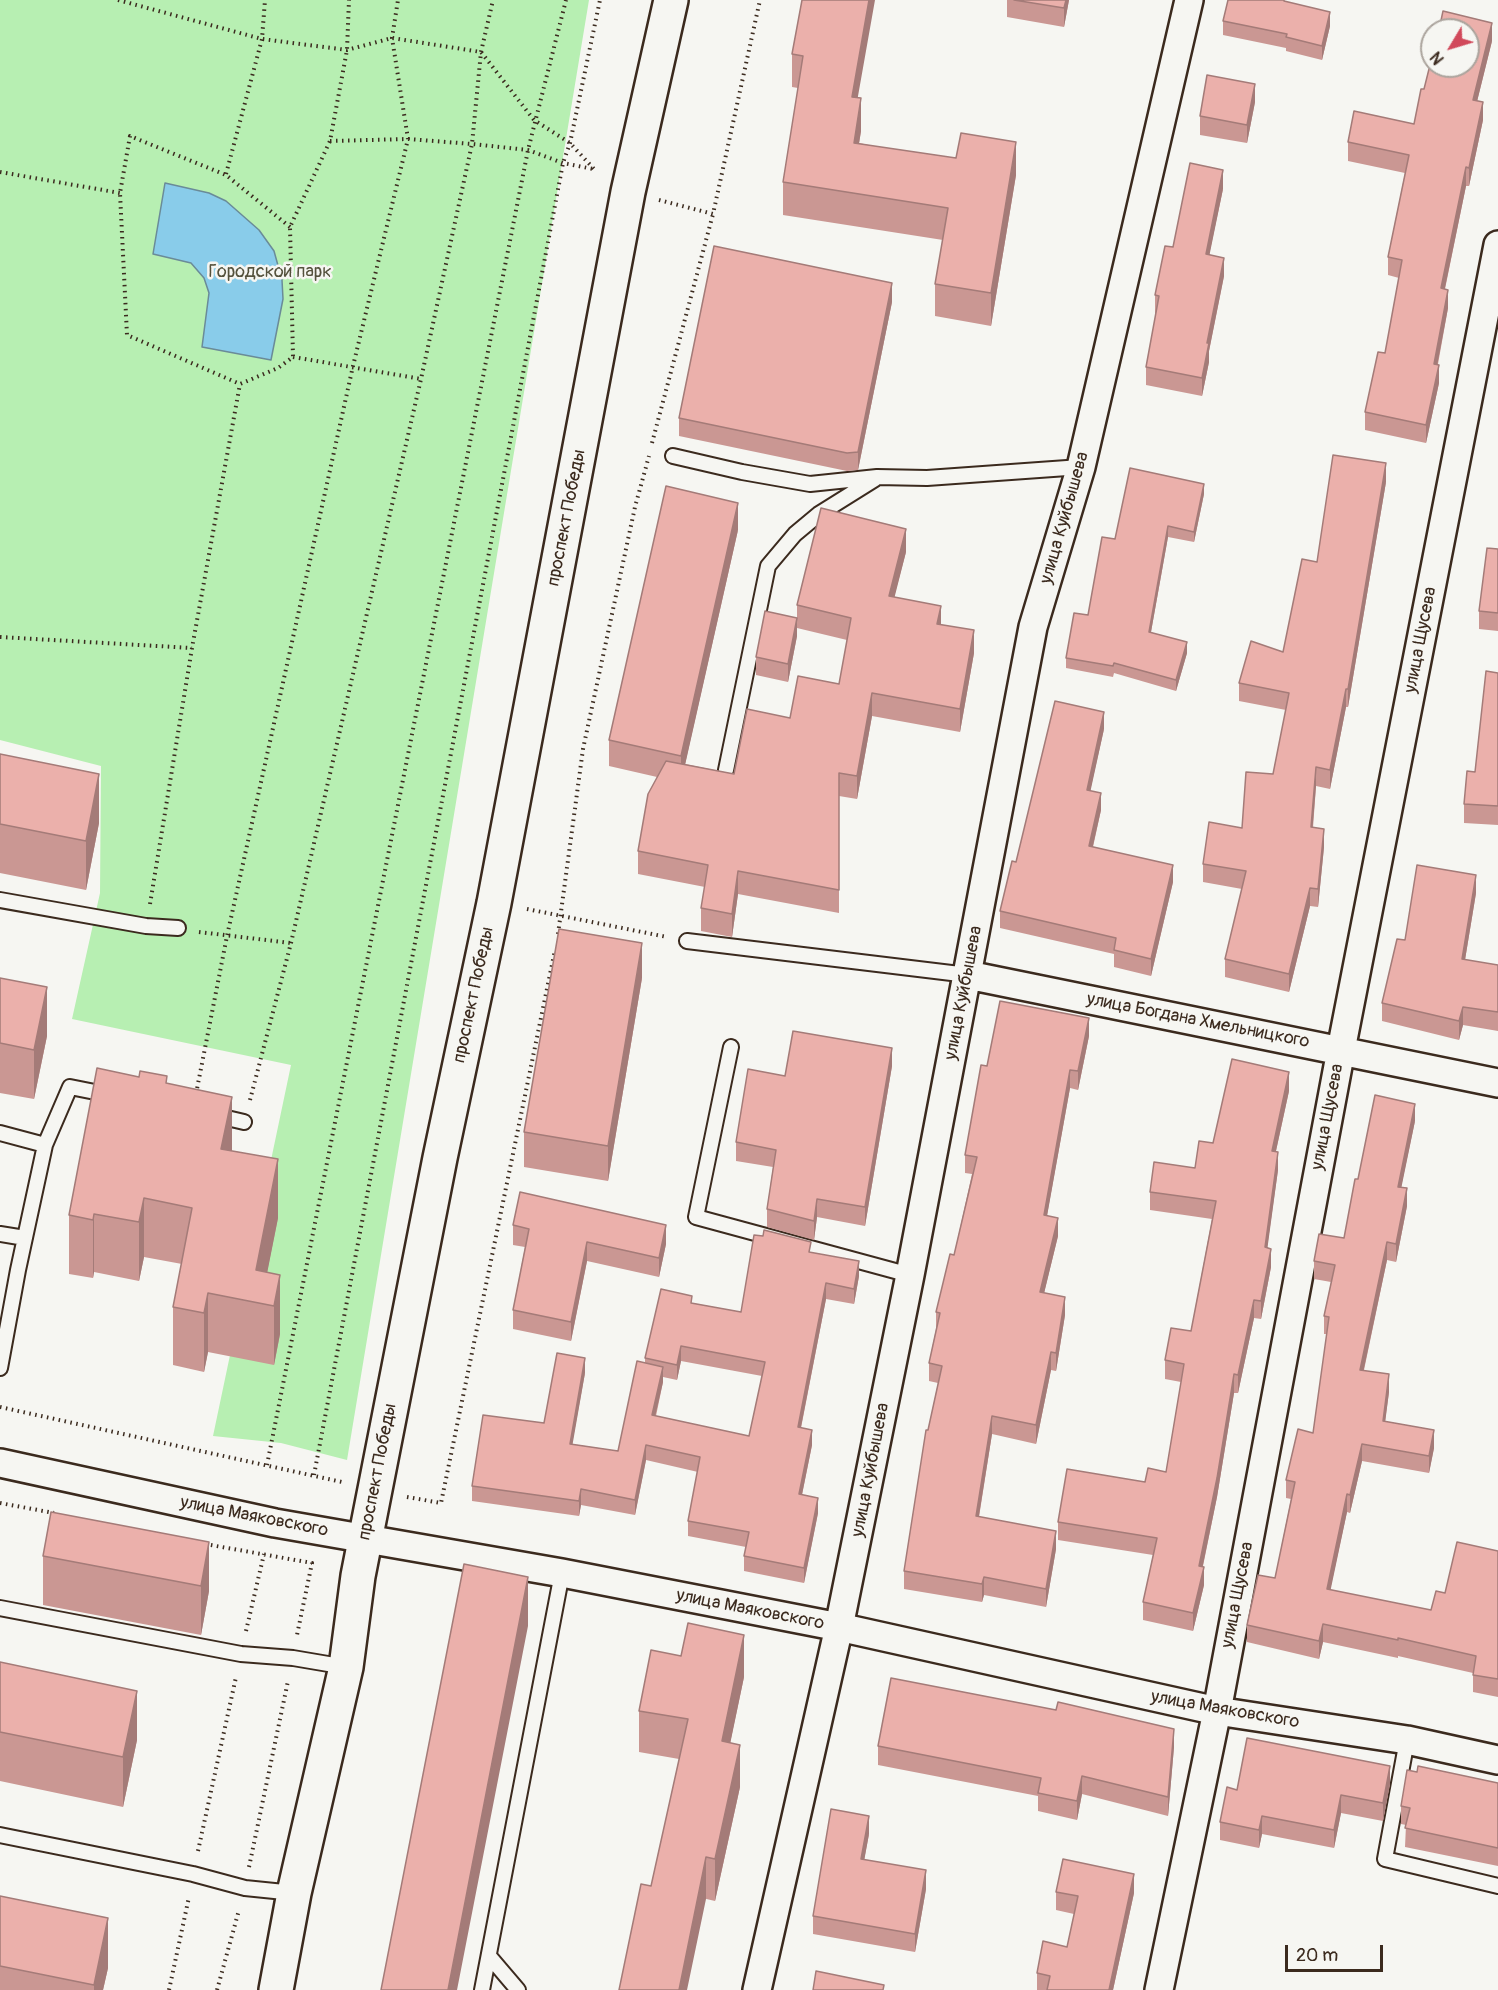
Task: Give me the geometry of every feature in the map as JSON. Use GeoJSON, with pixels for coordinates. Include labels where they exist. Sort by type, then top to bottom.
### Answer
{"type":"FeatureCollection","features":[{"type":"Feature","properties":{"kind":"street","name":"проспект Победы"},"geometry":{"type":"LineString","coordinates":[[276,1990],[294,1893],[346,1666],[358,1576],[440,1158],[494,903],[628,192],[671,0]]}},
{"type":"Feature","properties":{"kind":"street","name":"улица Куйбышева"},"geometry":{"type":"LineString","coordinates":[[757,1990],[838,1627],[910,1275],[1033,627],[1081,467],[1190,0]]}},
{"type":"Feature","properties":{"kind":"street","name":"улица Щусева"},"geometry":{"type":"LineString","coordinates":[[1159,1990],[1216,1711],[1341,1050],[1498,245]]}},
{"type":"Feature","properties":{"kind":"street","name":"улица Богдана Хмельницкого"},"geometry":{"type":"LineString","coordinates":[[968,975],[1498,1083]]}},
{"type":"Feature","properties":{"kind":"street","name":"улица Маяковского"},"geometry":{"type":"LineString","coordinates":[[0,1464],[274,1523],[562,1573],[838,1627],[1216,1711],[1407,1740],[1498,1760]]}},
{"type":"Feature","properties":{"kind":"lane"},"geometry":{"type":"LineString","coordinates":[[673,456],[742,472],[810,484],[877,477],[927,478],[1081,467]]}},
{"type":"Feature","properties":{"kind":"lane"},"geometry":{"type":"LineString","coordinates":[[726,770],[768,566],[795,534],[819,514],[877,477]]}},
{"type":"Feature","properties":{"kind":"lane"},"geometry":{"type":"LineString","coordinates":[[0,900],[146,926],[178,928]]}},
{"type":"Feature","properties":{"kind":"lane"},"geometry":{"type":"LineString","coordinates":[[687,941],[968,975]]}},
{"type":"Feature","properties":{"kind":"lane"},"geometry":{"type":"LineString","coordinates":[[731,1047],[696,1217],[910,1275]]}},
{"type":"Feature","properties":{"kind":"lane"},"geometry":{"type":"LineString","coordinates":[[0,1368],[45,1145],[70,1087],[126,1098]]}},
{"type":"Feature","properties":{"kind":"lane"},"geometry":{"type":"LineString","coordinates":[[193,1110],[244,1122]]}},
{"type":"Feature","properties":{"kind":"lane"},"geometry":{"type":"LineString","coordinates":[[0,1133],[45,1145]]}},
{"type":"Feature","properties":{"kind":"lane"},"geometry":{"type":"LineString","coordinates":[[0,1234],[25,1238]]}},
{"type":"Feature","properties":{"kind":"lane"},"geometry":{"type":"LineString","coordinates":[[482,1990],[562,1573]]}},
{"type":"Feature","properties":{"kind":"lane"},"geometry":{"type":"LineString","coordinates":[[0,1608],[241,1654],[293,1658],[346,1666]]}},
{"type":"Feature","properties":{"kind":"lane"},"geometry":{"type":"LineString","coordinates":[[1407,1740],[1385,1859],[1498,1886]]}},
{"type":"Feature","properties":{"kind":"lane"},"geometry":{"type":"LineString","coordinates":[[0,1835],[193,1874],[245,1888],[294,1893]]}},
{"type":"Feature","properties":{"kind":"lane"},"geometry":{"type":"LineString","coordinates":[[489,1956],[518,1990]]}},
{"type":"Feature","properties":{"kind":"path"},"geometry":{"type":"LineString","coordinates":[[118,0],[262,39],[347,50],[392,38],[481,52],[534,120],[570,143],[594,169],[563,163],[528,150],[472,144],[408,139],[330,141]]}},
{"type":"Feature","properties":{"kind":"path"},"geometry":{"type":"LineString","coordinates":[[226,175],[262,39],[265,0]]}},
{"type":"Feature","properties":{"kind":"path"},"geometry":{"type":"LineString","coordinates":[[293,357],[290,227],[330,141],[347,50],[349,0]]}},
{"type":"Feature","properties":{"kind":"path"},"geometry":{"type":"LineString","coordinates":[[193,1110],[227,936],[353,366],[408,139],[392,38],[398,0]]}},
{"type":"Feature","properties":{"kind":"path"},"geometry":{"type":"LineString","coordinates":[[244,1122],[291,943],[421,379],[472,144],[481,52],[493,0]]}},
{"type":"Feature","properties":{"kind":"path"},"geometry":{"type":"LineString","coordinates":[[267,1465],[534,120],[566,0]]}},
{"type":"Feature","properties":{"kind":"path"},"geometry":{"type":"LineString","coordinates":[[314,1475],[563,163],[570,143],[600,0]]}},
{"type":"Feature","properties":{"kind":"path"},"geometry":{"type":"LineString","coordinates":[[558,938],[583,749],[635,507],[713,214],[760,0]]}},
{"type":"Feature","properties":{"kind":"path"},"geometry":{"type":"LineString","coordinates":[[290,227],[226,175],[130,136],[120,193],[127,334],[240,384],[278,368],[293,357],[421,379]]}},
{"type":"Feature","properties":{"kind":"path"},"geometry":{"type":"LineString","coordinates":[[0,172],[120,193]]}},
{"type":"Feature","properties":{"kind":"path"},"geometry":{"type":"LineString","coordinates":[[628,192],[713,214]]}},
{"type":"Feature","properties":{"kind":"path"},"geometry":{"type":"LineString","coordinates":[[146,926],[192,648],[240,384]]}},
{"type":"Feature","properties":{"kind":"path"},"geometry":{"type":"LineString","coordinates":[[0,637],[192,648]]}},
{"type":"Feature","properties":{"kind":"path"},"geometry":{"type":"LineString","coordinates":[[494,903],[687,941]]}},
{"type":"Feature","properties":{"kind":"path"},"geometry":{"type":"LineString","coordinates":[[178,928],[291,943]]}},
{"type":"Feature","properties":{"kind":"path"},"geometry":{"type":"LineString","coordinates":[[402,1496],[441,1503],[555,950]]}},
{"type":"Feature","properties":{"kind":"path"},"geometry":{"type":"LineString","coordinates":[[0,1407],[342,1482]]}},
{"type":"Feature","properties":{"kind":"path"},"geometry":{"type":"LineString","coordinates":[[169,1990],[241,1654],[274,1523]]}},
{"type":"Feature","properties":{"kind":"green space","name":"Городской парк"},"geometry":{"type":"Polygon","coordinates":[[[0,0],[589,0],[347,1460],[281,1443],[213,1436],[291,1065],[72,1019],[100,893],[101,766],[0,740],[0,0]]]}},
{"type":"Feature","properties":{"kind":"water"},"geometry":{"type":"Polygon","coordinates":[[[165,183],[209,193],[226,201],[259,230],[274,251],[282,280],[283,299],[271,360],[202,347],[209,293],[204,278],[191,263],[153,254],[165,183]]]}},
{"type":"Feature","properties":{"kind":"building"},"geometry":{"type":"Polygon","coordinates":[[[802,0],[869,0],[852,97],[861,98],[854,143],[956,158],[961,133],[1016,142],[991,293],[935,284],[948,208],[783,182],[803,56],[792,54],[802,0]]]}},
{"type":"Feature","properties":{"kind":"building"},"geometry":{"type":"Polygon","coordinates":[[[1014,0],[1066,0],[1064,8],[1014,0]]]}},
{"type":"Feature","properties":{"kind":"building"},"geometry":{"type":"Polygon","coordinates":[[[1228,0],[1284,0],[1330,12],[1322,46],[1286,37],[1287,34],[1223,21],[1228,0]]]}},
{"type":"Feature","properties":{"kind":"building"},"geometry":{"type":"Polygon","coordinates":[[[1443,11],[1472,18],[1442,18],[1443,11]]]}},
{"type":"Feature","properties":{"kind":"building"},"geometry":{"type":"Polygon","coordinates":[[[1480,20],[1492,23],[1480,72],[1480,20]]]}},
{"type":"Feature","properties":{"kind":"building"},"geometry":{"type":"Polygon","coordinates":[[[1207,75],[1255,84],[1247,125],[1200,116],[1207,75]]]}},
{"type":"Feature","properties":{"kind":"building"},"geometry":{"type":"Polygon","coordinates":[[[1427,78],[1478,78],[1473,100],[1483,102],[1469,168],[1466,167],[1441,288],[1448,290],[1434,364],[1439,365],[1426,425],[1365,412],[1378,352],[1385,353],[1402,260],[1388,257],[1409,155],[1348,142],[1354,111],[1414,124],[1421,89],[1424,89],[1427,78]]]}},
{"type":"Feature","properties":{"kind":"building"},"geometry":{"type":"Polygon","coordinates":[[[1190,163],[1223,170],[1206,254],[1224,258],[1202,378],[1146,367],[1159,296],[1155,295],[1165,246],[1173,247],[1190,163]]]}},
{"type":"Feature","properties":{"kind":"building"},"geometry":{"type":"Polygon","coordinates":[[[714,246],[892,283],[858,452],[847,453],[679,418],[714,246]]]}},
{"type":"Feature","properties":{"kind":"building"},"geometry":{"type":"Polygon","coordinates":[[[1333,455],[1386,463],[1348,689],[1346,689],[1330,770],[1316,767],[1311,827],[1324,829],[1318,889],[1310,888],[1289,974],[1225,959],[1246,871],[1203,864],[1209,822],[1242,828],[1246,772],[1273,774],[1289,693],[1239,683],[1251,641],[1283,652],[1302,559],[1317,562],[1333,455]]]}},
{"type":"Feature","properties":{"kind":"building"},"geometry":{"type":"Polygon","coordinates":[[[1130,468],[1204,484],[1194,532],[1168,526],[1149,632],[1187,642],[1176,680],[1114,663],[1113,666],[1066,658],[1074,613],[1088,615],[1102,537],[1115,539],[1130,468]]]}},
{"type":"Feature","properties":{"kind":"building"},"geometry":{"type":"Polygon","coordinates":[[[666,486],[738,503],[681,756],[609,740],[666,486]]]}},
{"type":"Feature","properties":{"kind":"building"},"geometry":{"type":"Polygon","coordinates":[[[821,508],[906,529],[889,596],[941,606],[937,624],[974,630],[960,709],[872,693],[857,776],[839,773],[839,890],[738,871],[732,914],[701,908],[708,865],[638,851],[648,794],[666,761],[734,774],[747,709],[790,718],[798,676],[839,684],[851,618],[797,605],[821,508]]]}},
{"type":"Feature","properties":{"kind":"building"},"geometry":{"type":"Polygon","coordinates":[[[1487,548],[1498,549],[1498,613],[1479,611],[1487,548]]]}},
{"type":"Feature","properties":{"kind":"building"},"geometry":{"type":"Polygon","coordinates":[[[765,611],[797,618],[788,664],[756,657],[765,611]]]}},
{"type":"Feature","properties":{"kind":"building"},"geometry":{"type":"Polygon","coordinates":[[[1486,671],[1498,673],[1498,806],[1464,804],[1467,771],[1475,772],[1486,671]]]}},
{"type":"Feature","properties":{"kind":"building"},"geometry":{"type":"Polygon","coordinates":[[[1055,701],[1104,712],[1087,790],[1101,793],[1089,846],[1173,865],[1151,959],[1114,950],[1116,938],[1000,911],[1012,861],[1016,862],[1055,701]]]}},
{"type":"Feature","properties":{"kind":"building"},"geometry":{"type":"Polygon","coordinates":[[[0,754],[99,774],[86,841],[0,824],[0,754]]]}},
{"type":"Feature","properties":{"kind":"building"},"geometry":{"type":"Polygon","coordinates":[[[1417,865],[1476,875],[1462,959],[1498,965],[1498,1012],[1463,1007],[1459,1021],[1382,1003],[1397,939],[1405,940],[1417,865]]]}},
{"type":"Feature","properties":{"kind":"building"},"geometry":{"type":"Polygon","coordinates":[[[559,929],[642,943],[608,1146],[524,1132],[559,929]]]}},
{"type":"Feature","properties":{"kind":"building"},"geometry":{"type":"Polygon","coordinates":[[[0,978],[47,987],[34,1050],[0,1043],[0,978]]]}},
{"type":"Feature","properties":{"kind":"building"},"geometry":{"type":"Polygon","coordinates":[[[1000,1001],[1089,1018],[1078,1071],[1070,1070],[1044,1215],[1058,1218],[1040,1292],[1065,1297],[1056,1353],[1051,1352],[1036,1425],[992,1416],[976,1516],[1056,1531],[1046,1589],[984,1577],[982,1584],[904,1571],[926,1430],[928,1430],[942,1366],[929,1363],[940,1313],[936,1312],[950,1254],[954,1255],[977,1157],[965,1155],[981,1065],[987,1066],[1000,1001]]]}},
{"type":"Feature","properties":{"kind":"building"},"geometry":{"type":"Polygon","coordinates":[[[793,1031],[892,1048],[865,1207],[817,1199],[814,1221],[767,1209],[776,1150],[736,1142],[748,1069],[785,1076],[793,1031]]]}},
{"type":"Feature","properties":{"kind":"building"},"geometry":{"type":"Polygon","coordinates":[[[1232,1059],[1289,1072],[1272,1151],[1278,1152],[1265,1247],[1271,1249],[1261,1301],[1254,1300],[1238,1375],[1234,1374],[1217,1478],[1199,1566],[1204,1567],[1193,1613],[1143,1602],[1157,1538],[1058,1522],[1067,1469],[1145,1482],[1148,1468],[1166,1472],[1184,1364],[1165,1360],[1171,1328],[1191,1331],[1216,1201],[1150,1192],[1154,1162],[1195,1168],[1199,1141],[1213,1143],[1232,1059]]]}},
{"type":"Feature","properties":{"kind":"building"},"geometry":{"type":"Polygon","coordinates":[[[97,1068],[139,1077],[140,1071],[167,1076],[166,1083],[232,1097],[221,1149],[278,1159],[256,1270],[280,1275],[274,1306],[208,1293],[204,1313],[173,1307],[192,1208],[144,1198],[139,1222],[94,1214],[93,1220],[69,1215],[97,1068]]]}},
{"type":"Feature","properties":{"kind":"building"},"geometry":{"type":"Polygon","coordinates":[[[1375,1095],[1415,1104],[1398,1187],[1407,1188],[1396,1244],[1387,1242],[1360,1370],[1389,1374],[1383,1421],[1434,1430],[1429,1456],[1362,1444],[1350,1495],[1347,1494],[1327,1589],[1431,1610],[1436,1591],[1445,1593],[1457,1542],[1498,1551],[1498,1679],[1473,1675],[1476,1656],[1398,1638],[1398,1640],[1323,1624],[1319,1641],[1247,1625],[1258,1575],[1275,1578],[1295,1482],[1286,1480],[1298,1429],[1313,1433],[1329,1317],[1324,1316],[1335,1265],[1314,1261],[1319,1234],[1344,1238],[1375,1095]]]}},
{"type":"Feature","properties":{"kind":"building"},"geometry":{"type":"Polygon","coordinates":[[[520,1192],[666,1225],[659,1258],[587,1242],[571,1322],[513,1310],[529,1229],[513,1225],[520,1192]]]}},
{"type":"Feature","properties":{"kind":"building"},"geometry":{"type":"Polygon","coordinates":[[[764,1230],[811,1242],[809,1252],[859,1261],[854,1289],[826,1283],[798,1427],[812,1430],[799,1494],[818,1498],[804,1568],[744,1556],[749,1532],[688,1521],[700,1457],[646,1445],[635,1500],[581,1489],[579,1501],[472,1486],[483,1415],[544,1423],[557,1353],[585,1358],[570,1444],[618,1451],[637,1361],[663,1367],[652,1415],[749,1436],[765,1362],[681,1346],[677,1365],[645,1358],[661,1289],[692,1296],[691,1303],[741,1312],[754,1235],[763,1236],[764,1230]]]}},
{"type":"Feature","properties":{"kind":"building"},"geometry":{"type":"Polygon","coordinates":[[[51,1512],[209,1542],[201,1586],[43,1556],[51,1512]]]}},
{"type":"Feature","properties":{"kind":"building"},"geometry":{"type":"Polygon","coordinates":[[[464,1564],[528,1577],[448,1990],[381,1990],[464,1564]]]}},
{"type":"Feature","properties":{"kind":"building"},"geometry":{"type":"Polygon","coordinates":[[[688,1623],[744,1635],[722,1741],[740,1745],[715,1859],[706,1857],[679,1990],[619,1990],[641,1884],[651,1886],[688,1719],[639,1711],[651,1650],[681,1656],[688,1623]]]}},
{"type":"Feature","properties":{"kind":"building"},"geometry":{"type":"Polygon","coordinates":[[[0,1662],[137,1691],[123,1757],[0,1732],[0,1662]]]}},
{"type":"Feature","properties":{"kind":"building"},"geometry":{"type":"Polygon","coordinates":[[[891,1678],[1056,1710],[1058,1702],[1174,1729],[1168,1797],[1082,1776],[1077,1801],[1038,1793],[1041,1778],[878,1746],[891,1678]]]}},
{"type":"Feature","properties":{"kind":"building"},"geometry":{"type":"Polygon","coordinates":[[[1247,1738],[1390,1766],[1383,1803],[1341,1795],[1334,1830],[1262,1816],[1259,1830],[1220,1822],[1227,1787],[1237,1790],[1247,1738]]]}},
{"type":"Feature","properties":{"kind":"building"},"geometry":{"type":"Polygon","coordinates":[[[1418,1766],[1498,1783],[1498,1848],[1405,1828],[1410,1808],[1401,1806],[1407,1770],[1417,1772],[1418,1766]]]}},
{"type":"Feature","properties":{"kind":"building"},"geometry":{"type":"Polygon","coordinates":[[[831,1809],[869,1816],[861,1859],[926,1870],[915,1934],[813,1916],[831,1809]]]}},
{"type":"Feature","properties":{"kind":"building"},"geometry":{"type":"Polygon","coordinates":[[[1063,1859],[1134,1874],[1109,1990],[1047,1990],[1050,1976],[1037,1973],[1043,1941],[1067,1947],[1078,1896],[1056,1892],[1063,1859]]]}},
{"type":"Feature","properties":{"kind":"building"},"geometry":{"type":"Polygon","coordinates":[[[0,1896],[108,1918],[94,1985],[0,1966],[0,1896]]]}},
{"type":"Feature","properties":{"kind":"building"},"geometry":{"type":"Polygon","coordinates":[[[816,1971],[884,1985],[883,1990],[813,1990],[816,1971]]]}}]}
